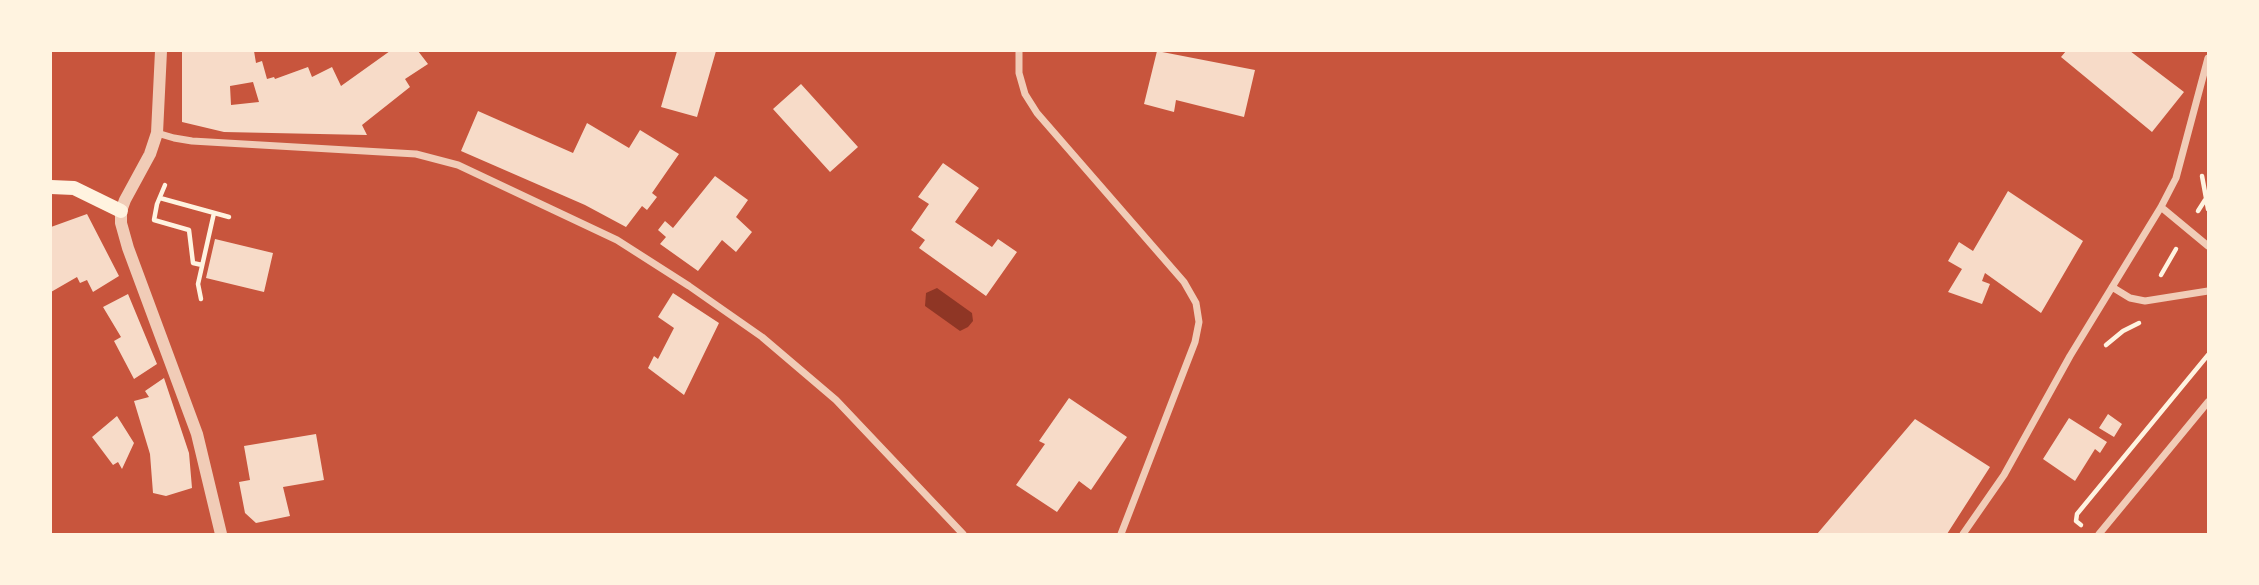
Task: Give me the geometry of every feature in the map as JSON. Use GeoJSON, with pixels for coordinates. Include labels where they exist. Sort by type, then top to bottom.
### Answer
{"type":"FeatureCollection","features":[{"type":"Feature","properties":{"kind":"main road"},"geometry":{"type":"LineString","coordinates":[[51,187],[74,188],[121,211]]}},
{"type":"Feature","properties":{"kind":"street"},"geometry":{"type":"LineString","coordinates":[[161,51],[158,133],[121,211],[121,223],[197,434],[221,534]]}},
{"type":"Feature","properties":{"kind":"street"},"geometry":{"type":"LineString","coordinates":[[1019,51],[1019,73],[1025,94],[1037,113],[1184,282],[1196,303],[1199,323],[1195,342],[1121,534]]}},
{"type":"Feature","properties":{"kind":"street"},"geometry":{"type":"LineString","coordinates":[[1963,534],[2004,475],[2070,356],[2176,178],[2208,58]]}},
{"type":"Feature","properties":{"kind":"street"},"geometry":{"type":"LineString","coordinates":[[158,133],[192,141],[416,154],[458,165],[617,240],[762,337],[836,400],[963,534]]}},
{"type":"Feature","properties":{"kind":"street"},"geometry":{"type":"LineString","coordinates":[[2161,207],[2208,246]]}},
{"type":"Feature","properties":{"kind":"street"},"geometry":{"type":"LineString","coordinates":[[2112,287],[2130,298],[2145,301],[2208,291]]}},
{"type":"Feature","properties":{"kind":"street"},"geometry":{"type":"LineString","coordinates":[[2099,534],[2208,402]]}},
{"type":"Feature","properties":{"kind":"path"},"geometry":{"type":"LineString","coordinates":[[167,180],[154,220],[188,230],[193,263],[202,265]]}},
{"type":"Feature","properties":{"kind":"path"},"geometry":{"type":"LineString","coordinates":[[152,196],[229,217]]}},
{"type":"Feature","properties":{"kind":"path"},"geometry":{"type":"LineString","coordinates":[[2135,325],[2145,301],[2205,200]]}},
{"type":"Feature","properties":{"kind":"path"},"geometry":{"type":"LineString","coordinates":[[201,299],[198,284],[214,213]]}},
{"type":"Feature","properties":{"kind":"path"},"geometry":{"type":"LineString","coordinates":[[2070,356],[2088,363],[2108,342],[2145,321]]}},
{"type":"Feature","properties":{"kind":"path"},"geometry":{"type":"LineString","coordinates":[[2085,527],[2076,521],[2077,514],[2208,355]]}},
{"type":"Feature","properties":{"kind":"shaded area"},"geometry":{"type":"Polygon","coordinates":[[[937,288],[972,313],[973,321],[968,327],[960,331],[925,306],[926,293],[937,288]]]}},
{"type":"Feature","properties":{"kind":"building"},"geometry":{"type":"Polygon","coordinates":[[[182,51],[254,51],[256,63],[262,61],[267,79],[275,79],[308,67],[312,77],[332,67],[341,86],[390,51],[418,51],[428,64],[405,79],[410,87],[362,125],[367,135],[224,132],[182,122],[182,51]],[[253,82],[230,86],[231,105],[259,102],[253,82]]]}},
{"type":"Feature","properties":{"kind":"building"},"geometry":{"type":"Polygon","coordinates":[[[677,51],[716,51],[697,117],[661,107],[677,51]]]}},
{"type":"Feature","properties":{"kind":"building"},"geometry":{"type":"Polygon","coordinates":[[[1157,51],[1255,70],[1244,117],[1176,100],[1174,112],[1144,104],[1157,51]]]}},
{"type":"Feature","properties":{"kind":"building"},"geometry":{"type":"Polygon","coordinates":[[[2066,51],[2130,51],[2184,92],[2152,132],[2061,57],[2066,51]]]}},
{"type":"Feature","properties":{"kind":"building"},"geometry":{"type":"Polygon","coordinates":[[[801,84],[858,147],[830,172],[773,109],[801,84]]]}},
{"type":"Feature","properties":{"kind":"building"},"geometry":{"type":"Polygon","coordinates":[[[478,111],[573,153],[587,123],[629,148],[640,130],[679,154],[652,193],[657,197],[647,210],[642,206],[626,227],[585,205],[461,151],[478,111]]]}},
{"type":"Feature","properties":{"kind":"building"},"geometry":{"type":"Polygon","coordinates":[[[943,163],[979,188],[955,222],[992,247],[998,239],[1017,252],[986,296],[919,248],[925,240],[911,230],[929,204],[918,197],[943,163]]]}},
{"type":"Feature","properties":{"kind":"building"},"geometry":{"type":"Polygon","coordinates":[[[715,176],[748,200],[736,217],[752,232],[736,252],[722,240],[698,271],[660,244],[666,237],[658,230],[665,221],[673,228],[715,176]]]}},
{"type":"Feature","properties":{"kind":"building"},"geometry":{"type":"Polygon","coordinates":[[[2008,191],[2083,241],[2041,313],[1985,273],[1982,281],[1990,284],[1982,304],[1948,292],[1962,269],[1948,261],[1959,242],[1973,251],[2008,191]]]}},
{"type":"Feature","properties":{"kind":"building"},"geometry":{"type":"Polygon","coordinates":[[[87,214],[119,276],[93,292],[87,280],[80,283],[77,277],[51,292],[51,227],[87,214]]]}},
{"type":"Feature","properties":{"kind":"building"},"geometry":{"type":"Polygon","coordinates":[[[215,239],[273,253],[264,292],[206,278],[215,239]]]}},
{"type":"Feature","properties":{"kind":"building"},"geometry":{"type":"Polygon","coordinates":[[[673,293],[719,323],[684,395],[648,368],[654,356],[658,359],[674,328],[658,317],[673,293]]]}},
{"type":"Feature","properties":{"kind":"building"},"geometry":{"type":"Polygon","coordinates":[[[128,294],[157,364],[134,379],[114,341],[121,337],[103,307],[128,294]]]}},
{"type":"Feature","properties":{"kind":"building"},"geometry":{"type":"Polygon","coordinates":[[[164,378],[189,453],[192,488],[166,496],[153,493],[150,454],[134,401],[149,397],[145,391],[164,378]]]}},
{"type":"Feature","properties":{"kind":"building"},"geometry":{"type":"Polygon","coordinates":[[[1069,398],[1127,437],[1091,490],[1079,481],[1057,512],[1016,485],[1045,444],[1039,441],[1069,398]]]}},
{"type":"Feature","properties":{"kind":"building"},"geometry":{"type":"Polygon","coordinates":[[[2108,414],[2122,424],[2114,437],[2099,428],[2108,414]]]}},
{"type":"Feature","properties":{"kind":"building"},"geometry":{"type":"Polygon","coordinates":[[[117,416],[134,443],[122,469],[118,462],[113,465],[92,437],[117,416]]]}},
{"type":"Feature","properties":{"kind":"building"},"geometry":{"type":"Polygon","coordinates":[[[2069,418],[2107,442],[2100,453],[2095,449],[2075,481],[2043,459],[2069,418]]]}},
{"type":"Feature","properties":{"kind":"building"},"geometry":{"type":"Polygon","coordinates":[[[1915,419],[1990,467],[1947,534],[1817,534],[1915,419]]]}},
{"type":"Feature","properties":{"kind":"building"},"geometry":{"type":"Polygon","coordinates":[[[316,434],[324,480],[283,487],[290,516],[256,523],[245,513],[239,482],[250,480],[244,446],[316,434]]]}}]}
